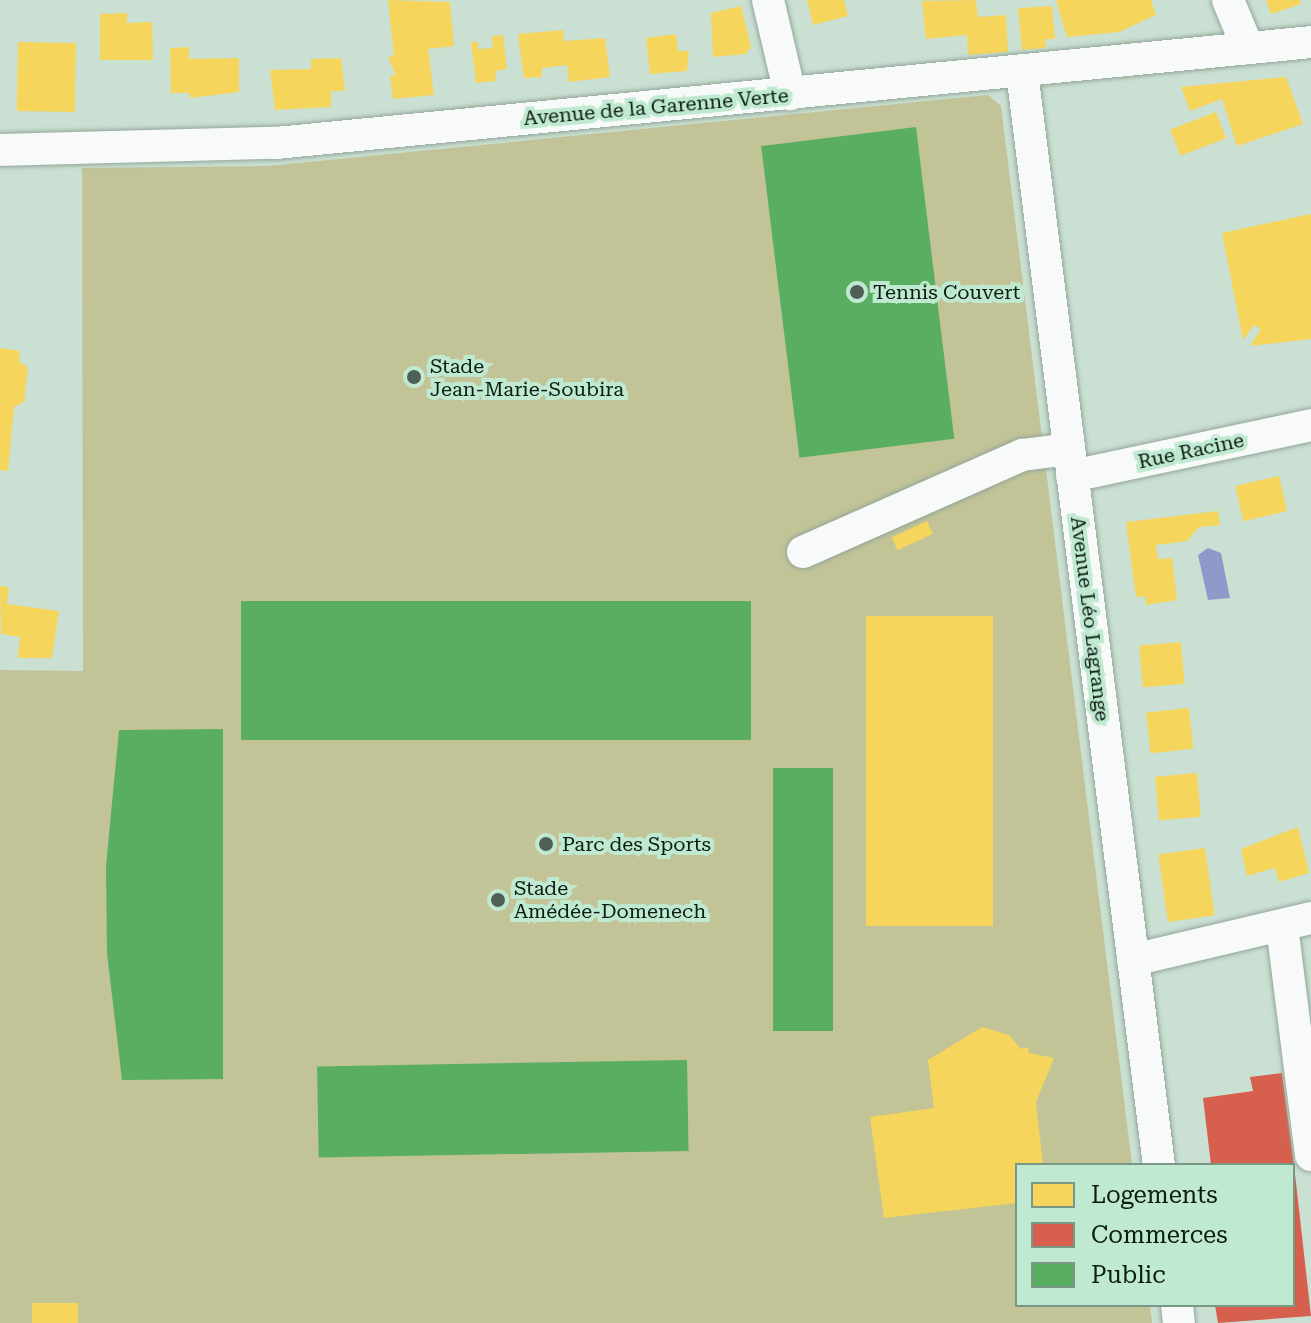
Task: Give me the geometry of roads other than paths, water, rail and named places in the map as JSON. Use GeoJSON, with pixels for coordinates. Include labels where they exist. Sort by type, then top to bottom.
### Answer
{"type":"FeatureCollection","features":[{"type":"Feature","properties":{"kind":"street"},"geometry":{"type":"LineString","coordinates":[[768,0],[790,94]]}},
{"type":"Feature","properties":{"kind":"street"},"geometry":{"type":"LineString","coordinates":[[1228,0],[1248,48]]}},
{"type":"Feature","properties":{"kind":"street","name":"Avenue de la Garenne Verte"},"geometry":{"type":"LineString","coordinates":[[0,150],[276,143],[1311,42]]}},
{"type":"Feature","properties":{"kind":"street","name":"Avenue Léo Lagrange"},"geometry":{"type":"LineString","coordinates":[[1022,72],[1159,1163]]}},
{"type":"Feature","properties":{"kind":"street","name":"Rue Racine"},"geometry":{"type":"LineString","coordinates":[[803,552],[1022,455],[1070,462],[1311,425]]}},
{"type":"Feature","properties":{"kind":"street"},"geometry":{"type":"LineString","coordinates":[[1133,960],[1296,922],[1311,1155]]}},
{"type":"Feature","properties":{"kind":"water"},"geometry":{"type":"Polygon","coordinates":[[[1208,548],[1221,553],[1230,598],[1208,600],[1198,555],[1208,548]]]}},
{"type":"Feature","properties":{"kind":"place","name":"Tennis Couvert"},"geometry":{"type":"Point","coordinates":[857,292]}},
{"type":"Feature","properties":{"kind":"place","name":"Stade Jean-Marie-Soubira"},"geometry":{"type":"Point","coordinates":[414,377]}},
{"type":"Feature","properties":{"kind":"place","name":"Parc des Sports"},"geometry":{"type":"Point","coordinates":[546,844]}},
{"type":"Feature","properties":{"kind":"place","name":"Stade Amédée-Domenech"},"geometry":{"type":"Point","coordinates":[498,900]}}]}
